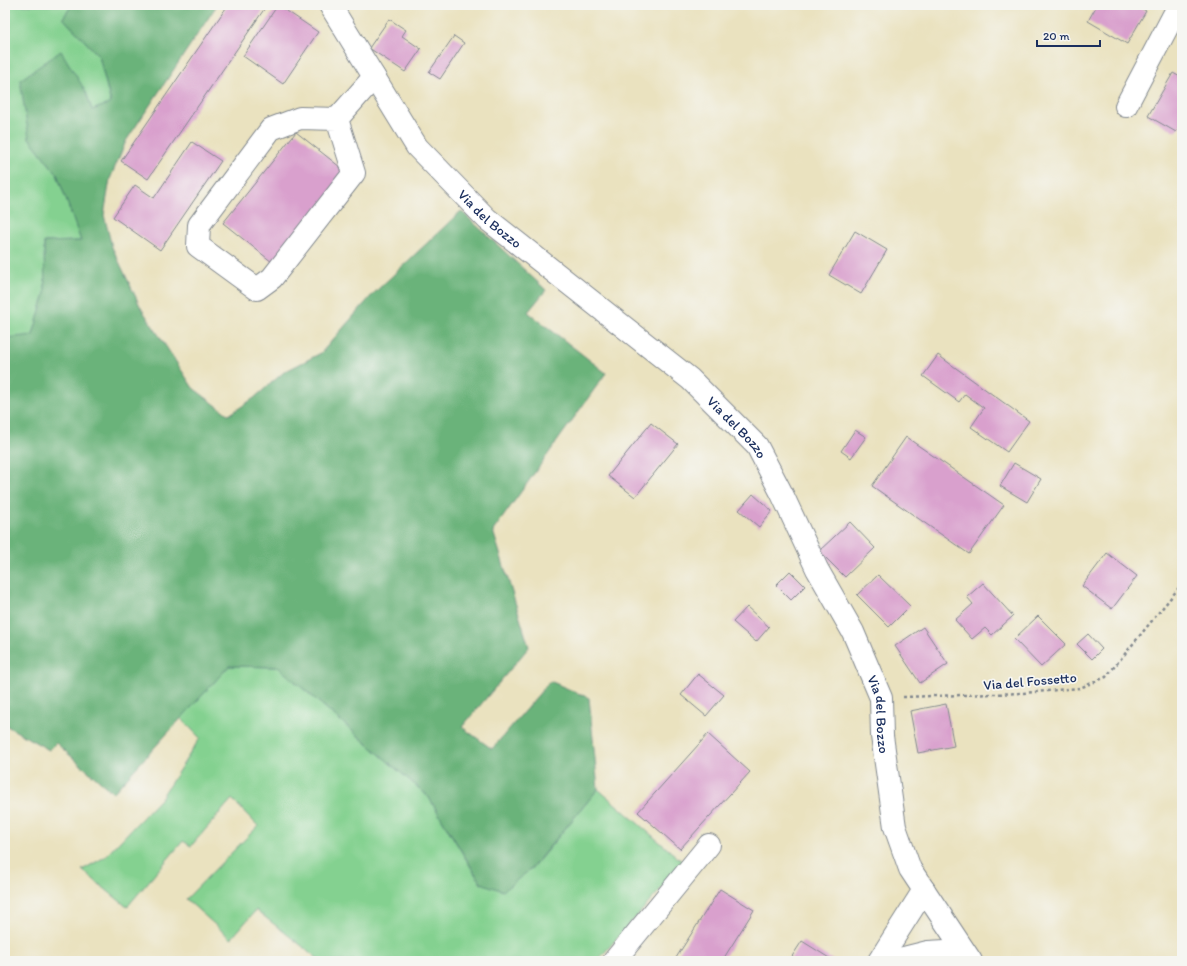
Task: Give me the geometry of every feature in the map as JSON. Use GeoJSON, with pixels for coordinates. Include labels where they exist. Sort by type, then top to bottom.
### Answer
{"type":"FeatureCollection","features":[{"type":"Feature","properties":{"kind":"street","name":"Via del Bozzo"},"geometry":{"type":"LineString","coordinates":[[330,5],[417,147],[487,219],[690,379],[757,446],[782,494],[817,569],[853,632],[881,698],[882,736],[895,827],[910,869],[967,955]]}},
{"type":"Feature","properties":{"kind":"street"},"geometry":{"type":"LineString","coordinates":[[1126,106],[1179,5]]}},
{"type":"Feature","properties":{"kind":"street"},"geometry":{"type":"LineString","coordinates":[[337,119],[374,77]]}},
{"type":"Feature","properties":{"kind":"street"},"geometry":{"type":"LineString","coordinates":[[300,118],[337,119],[354,173],[272,278],[257,289],[198,246],[199,225],[271,129],[300,118]]}},
{"type":"Feature","properties":{"kind":"street"},"geometry":{"type":"LineString","coordinates":[[614,961],[709,845]]}},
{"type":"Feature","properties":{"kind":"street"},"geometry":{"type":"LineString","coordinates":[[879,961],[924,890]]}},
{"type":"Feature","properties":{"kind":"street"},"geometry":{"type":"LineString","coordinates":[[892,961],[928,952],[967,955]]}},
{"type":"Feature","properties":{"kind":"path","name":"Via del Fossetto"},"geometry":{"type":"LineString","coordinates":[[881,698],[1023,693],[1080,688],[1106,677],[1182,584]]}},
{"type":"Feature","properties":{"kind":"green space"},"geometry":{"type":"Polygon","coordinates":[[[5,5],[72,5],[63,18],[99,56],[111,104],[92,110],[86,92],[29,138],[57,174],[81,241],[44,242],[45,293],[33,336],[5,338],[5,5]]]}},
{"type":"Feature","properties":{"kind":"green space"},"geometry":{"type":"Polygon","coordinates":[[[72,5],[217,5],[126,141],[110,179],[104,215],[112,247],[141,308],[193,388],[229,415],[254,398],[284,372],[321,353],[373,294],[461,211],[546,290],[528,312],[606,373],[493,531],[529,647],[462,727],[492,749],[550,681],[589,698],[598,789],[531,869],[503,891],[481,883],[428,796],[278,667],[229,666],[113,793],[56,743],[49,750],[5,725],[5,338],[33,335],[45,293],[44,242],[81,241],[57,174],[29,138],[20,80],[61,51],[86,92],[92,110],[111,103],[99,56],[63,18],[72,5]]]}},
{"type":"Feature","properties":{"kind":"green space"},"geometry":{"type":"Polygon","coordinates":[[[229,666],[278,667],[428,796],[481,884],[531,870],[598,789],[684,863],[597,961],[321,961],[256,910],[231,939],[186,899],[258,826],[232,799],[191,846],[183,841],[127,907],[82,870],[105,857],[161,798],[200,738],[181,718],[229,666]]]}},
{"type":"Feature","properties":{"kind":"building"},"geometry":{"type":"Polygon","coordinates":[[[228,5],[267,5],[148,179],[121,161],[228,5]]]}},
{"type":"Feature","properties":{"kind":"building"},"geometry":{"type":"Polygon","coordinates":[[[278,5],[318,32],[283,84],[243,56],[278,5]]]}},
{"type":"Feature","properties":{"kind":"building"},"geometry":{"type":"Polygon","coordinates":[[[1097,5],[1136,5],[1146,11],[1127,44],[1088,21],[1097,5]]]}},
{"type":"Feature","properties":{"kind":"building"},"geometry":{"type":"Polygon","coordinates":[[[389,19],[406,30],[402,36],[421,49],[405,72],[369,48],[389,19]]]}},
{"type":"Feature","properties":{"kind":"building"},"geometry":{"type":"Polygon","coordinates":[[[454,36],[464,43],[440,79],[429,72],[454,36]]]}},
{"type":"Feature","properties":{"kind":"building"},"geometry":{"type":"Polygon","coordinates":[[[1173,73],[1182,78],[1182,122],[1176,132],[1148,116],[1173,73]]]}},
{"type":"Feature","properties":{"kind":"building"},"geometry":{"type":"Polygon","coordinates":[[[296,132],[350,175],[277,266],[223,223],[296,132]]]}},
{"type":"Feature","properties":{"kind":"building"},"geometry":{"type":"Polygon","coordinates":[[[192,142],[221,161],[160,250],[113,217],[135,185],[154,198],[192,142]]]}},
{"type":"Feature","properties":{"kind":"building"},"geometry":{"type":"Polygon","coordinates":[[[855,231],[887,250],[861,294],[829,275],[855,231]]]}},
{"type":"Feature","properties":{"kind":"building"},"geometry":{"type":"Polygon","coordinates":[[[938,355],[1029,421],[1007,452],[971,427],[984,408],[965,394],[959,402],[923,376],[938,355]]]}},
{"type":"Feature","properties":{"kind":"building"},"geometry":{"type":"Polygon","coordinates":[[[651,423],[678,444],[635,497],[608,476],[651,423]]]}},
{"type":"Feature","properties":{"kind":"building"},"geometry":{"type":"Polygon","coordinates":[[[855,430],[866,437],[851,458],[841,451],[855,430]]]}},
{"type":"Feature","properties":{"kind":"building"},"geometry":{"type":"Polygon","coordinates":[[[906,437],[1004,505],[969,554],[872,486],[906,437]]]}},
{"type":"Feature","properties":{"kind":"building"},"geometry":{"type":"Polygon","coordinates":[[[1014,463],[1041,479],[1027,502],[1000,486],[1014,463]]]}},
{"type":"Feature","properties":{"kind":"building"},"geometry":{"type":"Polygon","coordinates":[[[753,494],[772,511],[759,527],[739,510],[753,494]]]}},
{"type":"Feature","properties":{"kind":"building"},"geometry":{"type":"Polygon","coordinates":[[[850,522],[875,548],[845,577],[819,551],[850,522]]]}},
{"type":"Feature","properties":{"kind":"building"},"geometry":{"type":"Polygon","coordinates":[[[1107,553],[1137,576],[1112,609],[1082,586],[1107,553]]]}},
{"type":"Feature","properties":{"kind":"building"},"geometry":{"type":"Polygon","coordinates":[[[790,571],[805,586],[791,600],[776,585],[790,571]]]}},
{"type":"Feature","properties":{"kind":"building"},"geometry":{"type":"Polygon","coordinates":[[[878,575],[910,606],[889,627],[857,595],[878,575]]]}},
{"type":"Feature","properties":{"kind":"building"},"geometry":{"type":"Polygon","coordinates":[[[983,583],[1013,616],[992,635],[985,628],[972,639],[955,620],[973,604],[967,597],[983,583]]]}},
{"type":"Feature","properties":{"kind":"building"},"geometry":{"type":"Polygon","coordinates":[[[747,607],[769,627],[756,642],[733,622],[747,607]]]}},
{"type":"Feature","properties":{"kind":"building"},"geometry":{"type":"Polygon","coordinates":[[[1038,616],[1066,644],[1041,667],[1014,639],[1038,616]]]}},
{"type":"Feature","properties":{"kind":"building"},"geometry":{"type":"Polygon","coordinates":[[[923,627],[948,664],[920,683],[895,646],[923,627]]]}},
{"type":"Feature","properties":{"kind":"building"},"geometry":{"type":"Polygon","coordinates":[[[1088,634],[1102,649],[1092,659],[1077,644],[1088,634]]]}},
{"type":"Feature","properties":{"kind":"building"},"geometry":{"type":"Polygon","coordinates":[[[698,674],[724,695],[706,716],[681,695],[698,674]]]}},
{"type":"Feature","properties":{"kind":"building"},"geometry":{"type":"Polygon","coordinates":[[[946,704],[954,746],[918,753],[910,711],[946,704]]]}},
{"type":"Feature","properties":{"kind":"building"},"geometry":{"type":"Polygon","coordinates":[[[708,734],[750,772],[680,849],[638,812],[708,734]]]}},
{"type":"Feature","properties":{"kind":"building"},"geometry":{"type":"Polygon","coordinates":[[[720,889],[754,910],[722,961],[674,961],[720,889]]]}},
{"type":"Feature","properties":{"kind":"building"},"geometry":{"type":"Polygon","coordinates":[[[802,941],[834,961],[789,961],[802,941]]]}}]}
